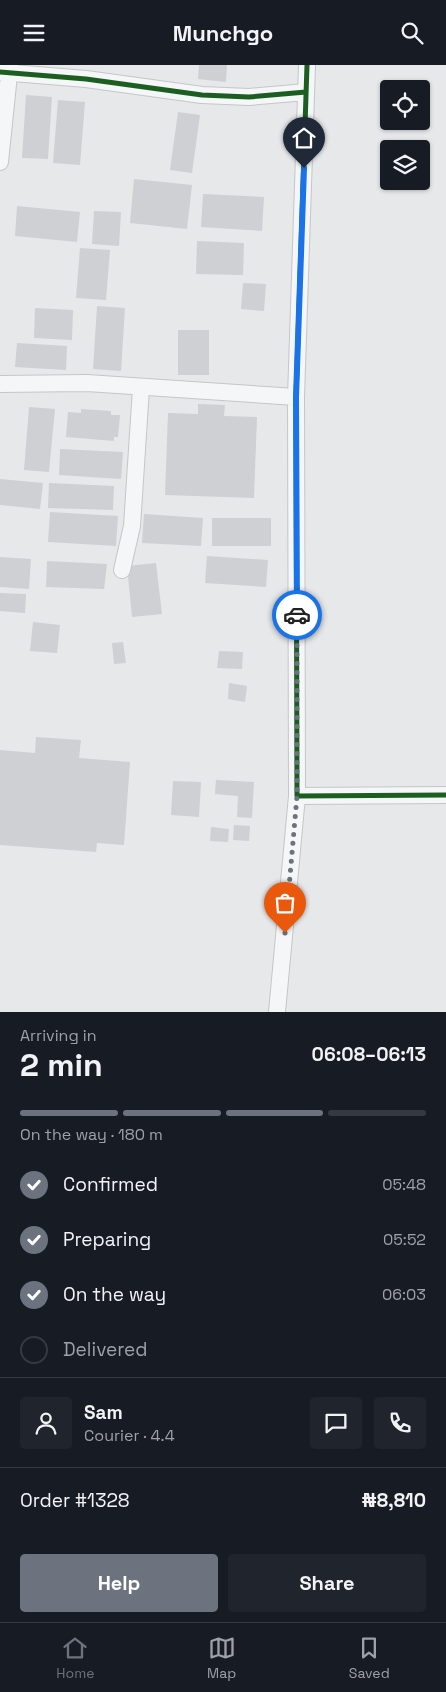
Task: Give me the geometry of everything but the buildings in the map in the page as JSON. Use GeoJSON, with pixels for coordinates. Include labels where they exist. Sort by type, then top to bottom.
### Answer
{"type":"FeatureCollection","features":[{"type":"Feature","properties":{"kind":"street"},"geometry":{"type":"LineString","coordinates":[[278,1012],[297,796],[296,397],[306,65]]}},
{"type":"Feature","properties":{"kind":"street"},"geometry":{"type":"LineString","coordinates":[[0,162],[6,70],[202,95],[249,97],[306,92]]}},
{"type":"Feature","properties":{"kind":"street"},"geometry":{"type":"LineString","coordinates":[[0,384],[87,383],[296,397]]}},
{"type":"Feature","properties":{"kind":"street"},"geometry":{"type":"LineString","coordinates":[[122,570],[132,526],[141,388]]}},
{"type":"Feature","properties":{"kind":"street"},"geometry":{"type":"LineString","coordinates":[[297,796],[446,795]]}},
{"type":"Feature","properties":{"kind":"cycle path"},"geometry":{"type":"LineString","coordinates":[[307,65],[296,397],[297,796],[446,795]]}},
{"type":"Feature","properties":{"kind":"cycle path"},"geometry":{"type":"LineString","coordinates":[[0,72],[86,79],[202,95],[249,97],[306,92]]}},
{"type":"Feature","properties":{"kind":"way so far"},"geometry":{"type":"LineString","coordinates":[[285,933],[297,796],[297,615]]}},
{"type":"Feature","properties":{"kind":"route"},"geometry":{"type":"LineString","coordinates":[[297,615],[296,397],[304,168]]}}]}
